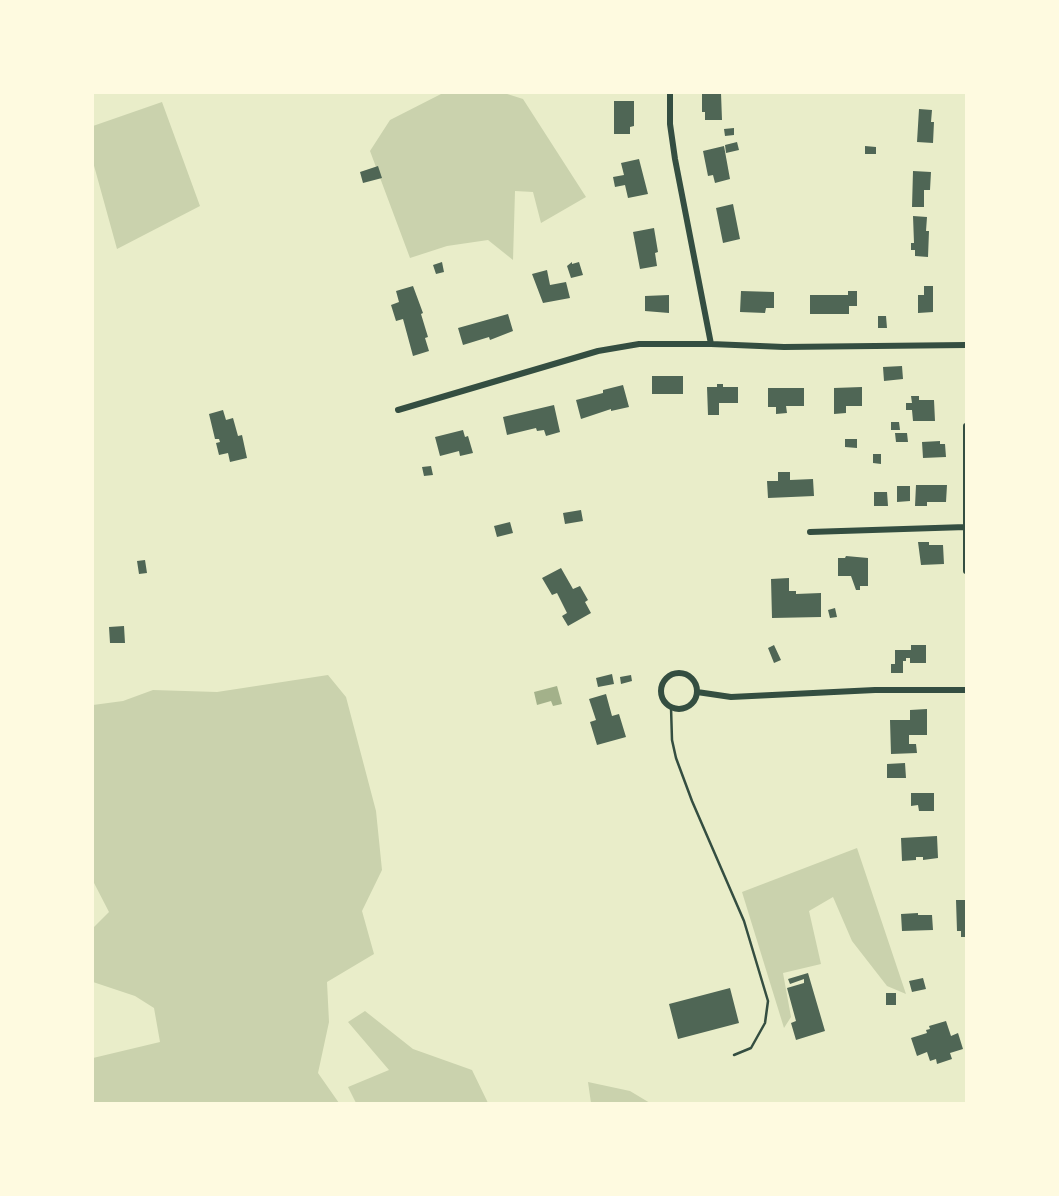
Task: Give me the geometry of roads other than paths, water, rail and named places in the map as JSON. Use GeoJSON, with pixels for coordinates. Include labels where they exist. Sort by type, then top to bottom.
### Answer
{"type":"FeatureCollection","features":[{"type":"Feature","properties":{"kind":"street"},"geometry":{"type":"LineString","coordinates":[[670,93],[670,124],[675,159],[711,344]]}},
{"type":"Feature","properties":{"kind":"street"},"geometry":{"type":"LineString","coordinates":[[398,410],[598,351],[639,344],[784,347],[966,345]]}},
{"type":"Feature","properties":{"kind":"street"},"geometry":{"type":"LineString","coordinates":[[966,426],[966,571]]}},
{"type":"Feature","properties":{"kind":"street"},"geometry":{"type":"LineString","coordinates":[[810,532],[965,527]]}},
{"type":"Feature","properties":{"kind":"street"},"geometry":{"type":"LineString","coordinates":[[674,674],[686,674],[695,682],[697,692],[693,704],[682,709],[671,708],[662,699],[664,681],[674,674]]}},
{"type":"Feature","properties":{"kind":"street"},"geometry":{"type":"LineString","coordinates":[[697,692],[731,697],[875,690],[966,690]]}},
{"type":"Feature","properties":{"kind":"lane"},"geometry":{"type":"LineString","coordinates":[[671,708],[672,740],[676,758],[744,921],[768,1001],[765,1023],[751,1048],[734,1055]]}}]}
